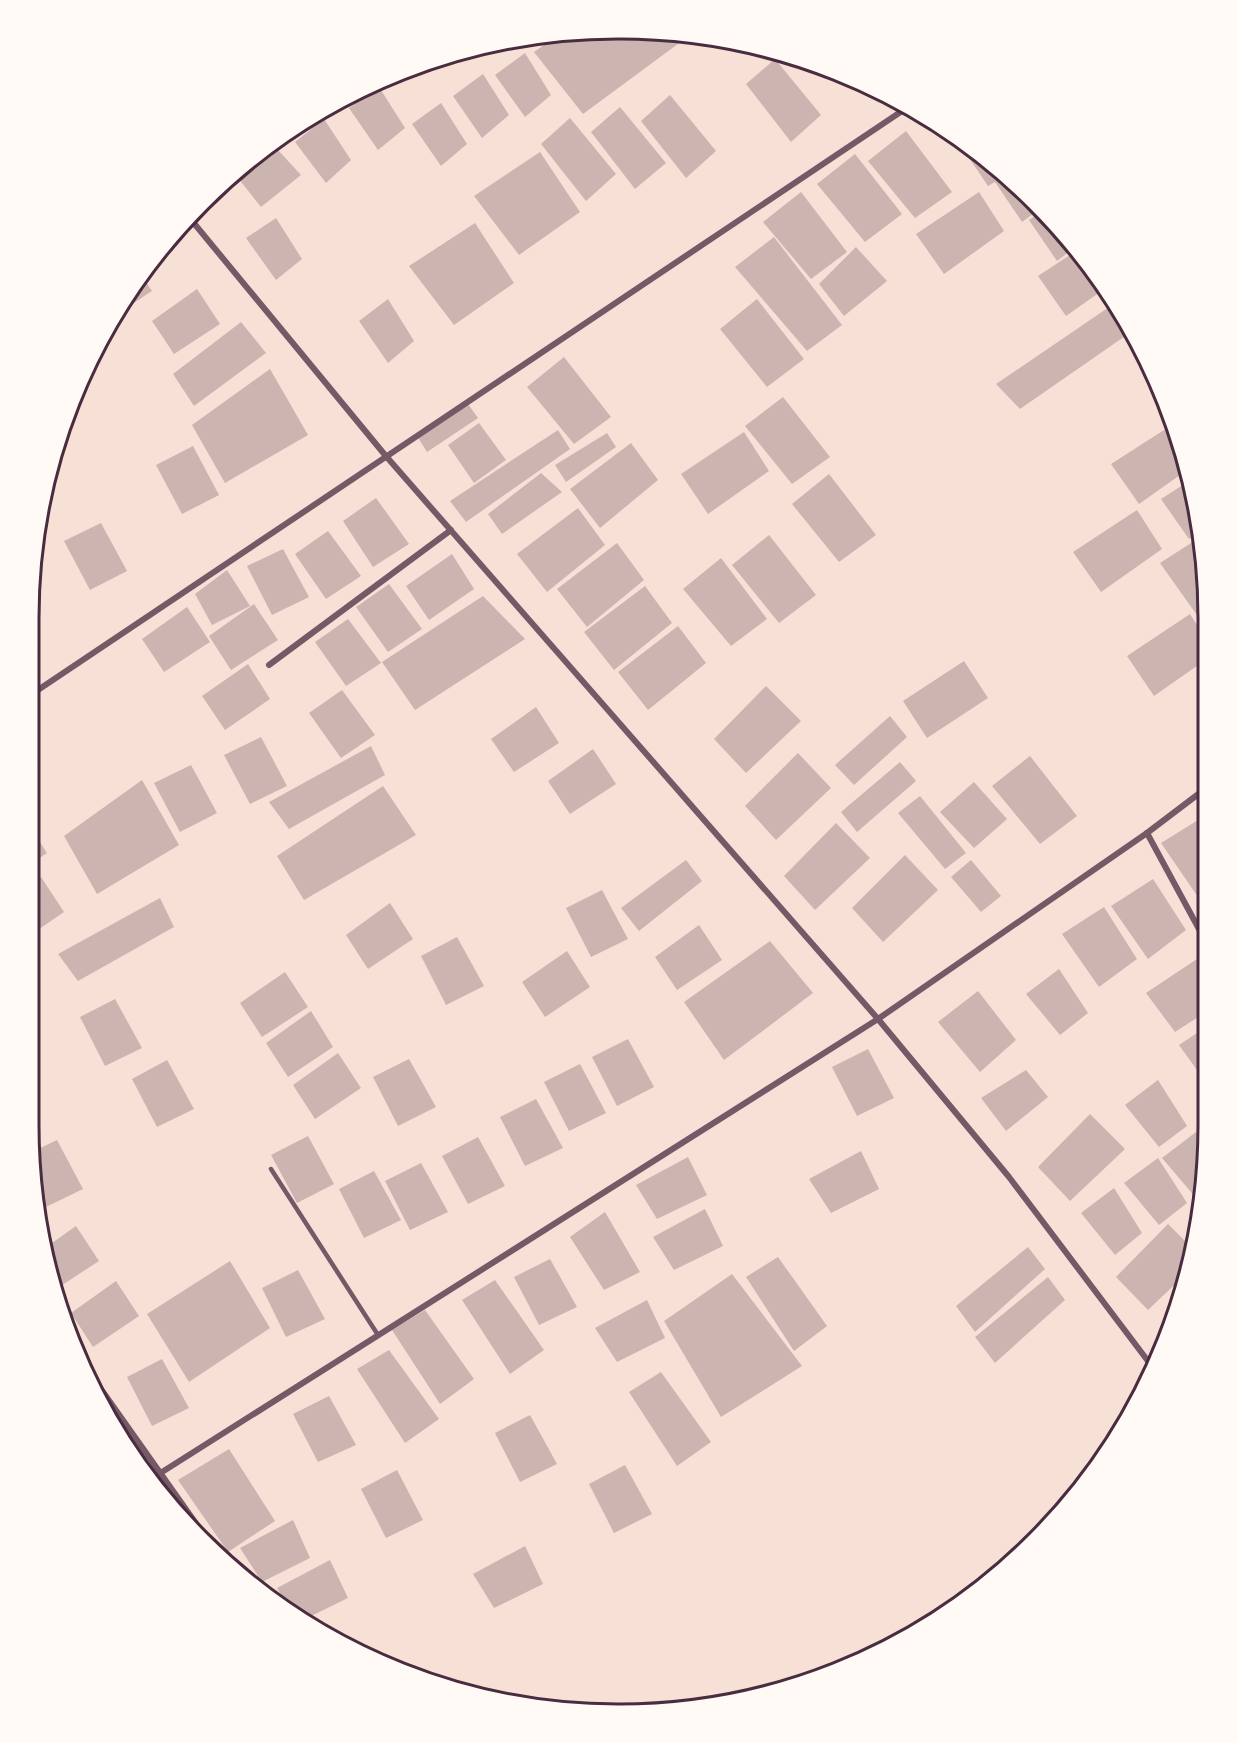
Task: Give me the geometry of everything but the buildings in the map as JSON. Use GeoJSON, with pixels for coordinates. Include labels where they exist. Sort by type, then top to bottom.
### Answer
{"type":"FeatureCollection","features":[{"type":"Feature","properties":{"kind":"street"},"geometry":{"type":"LineString","coordinates":[[39,689],[900,112]]}},
{"type":"Feature","properties":{"kind":"street"},"geometry":{"type":"LineString","coordinates":[[195,224],[385,455],[878,1019],[1009,1177],[1147,1360]]}},
{"type":"Feature","properties":{"kind":"street"},"geometry":{"type":"LineString","coordinates":[[269,665],[451,530]]}},
{"type":"Feature","properties":{"kind":"street"},"geometry":{"type":"LineString","coordinates":[[160,1474],[878,1019],[1147,833],[1198,794]]}},
{"type":"Feature","properties":{"kind":"street"},"geometry":{"type":"LineString","coordinates":[[1147,833],[1198,927]]}},
{"type":"Feature","properties":{"kind":"street"},"geometry":{"type":"LineString","coordinates":[[113,1407],[186,1510]]}},
{"type":"Feature","properties":{"kind":"lane"},"geometry":{"type":"LineString","coordinates":[[271,1169],[378,1335]]}}]}
